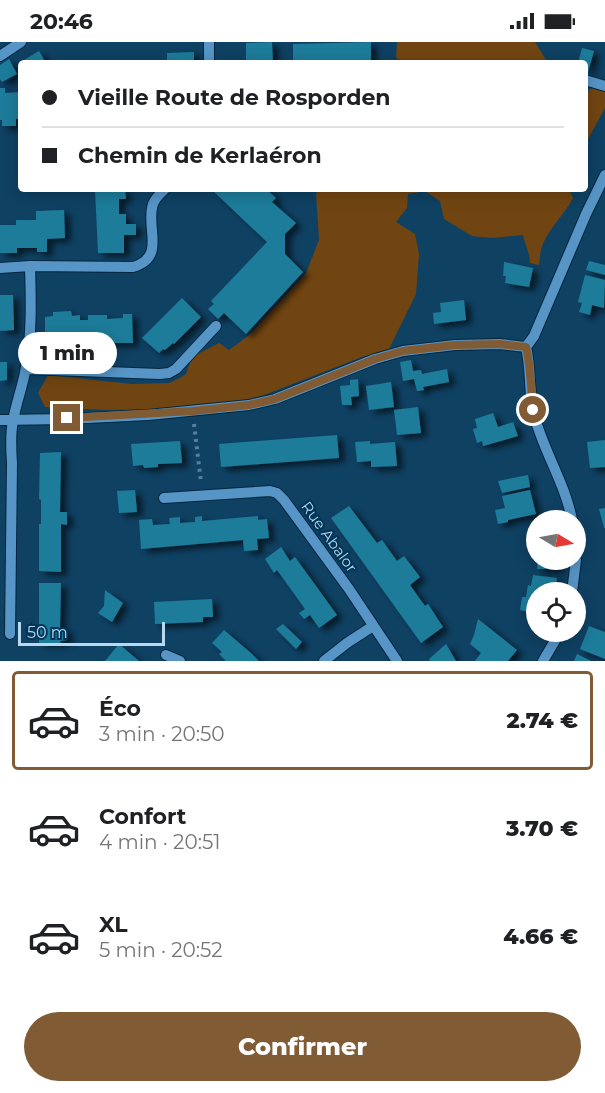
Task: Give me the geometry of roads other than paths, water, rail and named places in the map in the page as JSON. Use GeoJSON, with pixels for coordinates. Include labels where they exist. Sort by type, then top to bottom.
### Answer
{"type":"FeatureCollection","features":[{"type":"Feature","properties":{"kind":"street"},"geometry":{"type":"LineString","coordinates":[[0,56],[21,42]]}},
{"type":"Feature","properties":{"kind":"street"},"geometry":{"type":"LineString","coordinates":[[209,42],[209,60]]}},
{"type":"Feature","properties":{"kind":"street"},"geometry":{"type":"LineString","coordinates":[[588,81],[605,86]]}},
{"type":"Feature","properties":{"kind":"street"},"geometry":{"type":"LineString","coordinates":[[570,510],[533,410],[526,347],[534,336],[605,175]]}},
{"type":"Feature","properties":{"kind":"street"},"geometry":{"type":"LineString","coordinates":[[0,268],[133,267],[141,265],[152,251],[152,207],[154,200],[162,192]]}},
{"type":"Feature","properties":{"kind":"street"},"geometry":{"type":"LineString","coordinates":[[10,634],[12,463],[10,437],[26,369],[31,322],[30,266]]}},
{"type":"Feature","properties":{"kind":"street"},"geometry":{"type":"LineString","coordinates":[[26,369],[169,373],[176,369],[216,326]]}},
{"type":"Feature","properties":{"kind":"street"},"geometry":{"type":"LineString","coordinates":[[0,420],[193,411],[249,405],[275,399],[403,351],[455,345],[500,344],[526,347]]}},
{"type":"Feature","properties":{"kind":"street","name":"Rue Abalor"},"geometry":{"type":"LineString","coordinates":[[164,498],[270,491],[277,493],[397,661]]}},
{"type":"Feature","properties":{"kind":"street"},"geometry":{"type":"LineString","coordinates":[[324,661],[374,626]]}},
{"type":"Feature","properties":{"kind":"street"},"geometry":{"type":"LineString","coordinates":[[543,661],[554,642]]}},
{"type":"Feature","properties":{"kind":"street"},"geometry":{"type":"LineString","coordinates":[[166,655],[180,661]]}}]}
